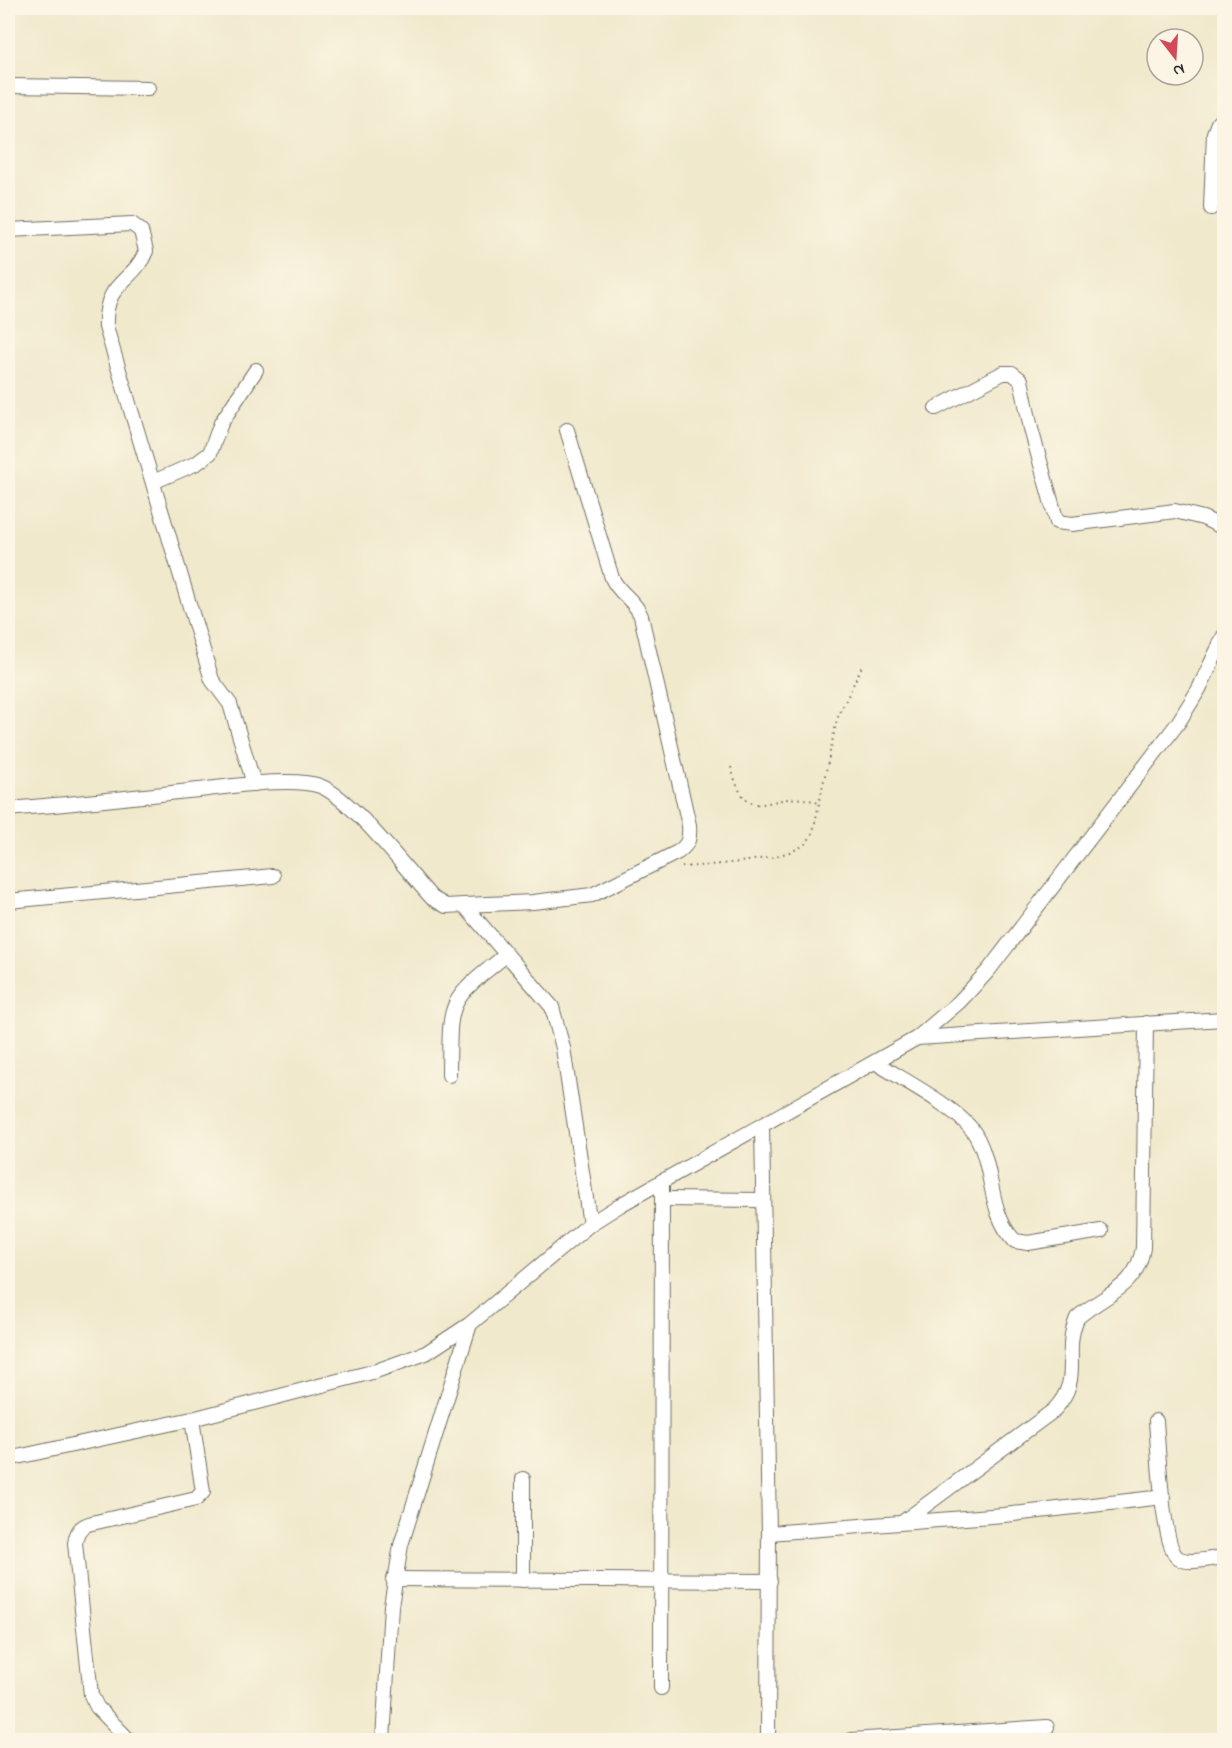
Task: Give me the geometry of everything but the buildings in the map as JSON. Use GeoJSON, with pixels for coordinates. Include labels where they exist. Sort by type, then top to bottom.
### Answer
{"type":"FeatureCollection","features":[{"type":"Feature","properties":{"kind":"street"},"geometry":{"type":"LineString","coordinates":[[8,86],[148,88]]}},
{"type":"Feature","properties":{"kind":"street"},"geometry":{"type":"LineString","coordinates":[[1210,208],[1214,132],[1218,123],[1224,118]]}},
{"type":"Feature","properties":{"kind":"street"},"geometry":{"type":"LineString","coordinates":[[8,230],[132,224],[141,231],[146,251],[114,289],[105,314],[106,327],[212,680],[230,704],[254,784]]}},
{"type":"Feature","properties":{"kind":"street"},"geometry":{"type":"LineString","coordinates":[[153,483],[197,463],[210,453],[221,423],[256,370]]}},
{"type":"Feature","properties":{"kind":"street"},"geometry":{"type":"LineString","coordinates":[[936,408],[1003,373],[1012,373],[1021,380],[1037,451],[1057,522],[1072,524],[1175,511],[1203,518],[1224,528]]}},
{"type":"Feature","properties":{"kind":"street"},"geometry":{"type":"LineString","coordinates":[[8,809],[254,784],[302,783],[319,786],[352,810],[432,898],[446,906],[533,902],[592,895],[678,852],[687,845],[690,837],[689,825],[641,616],[638,609],[620,591],[612,578],[567,430]]}},
{"type":"Feature","properties":{"kind":"street"},"geometry":{"type":"LineString","coordinates":[[8,1459],[192,1419],[376,1371],[426,1353],[470,1324],[590,1224],[917,1038],[959,1002],[988,971],[1164,742],[1199,688],[1224,636]]}},
{"type":"Feature","properties":{"kind":"street"},"geometry":{"type":"LineString","coordinates":[[8,901],[273,876]]}},
{"type":"Feature","properties":{"kind":"street"},"geometry":{"type":"LineString","coordinates":[[464,905],[506,955],[540,990],[552,1007],[558,1024],[590,1224]]}},
{"type":"Feature","properties":{"kind":"street"},"geometry":{"type":"LineString","coordinates":[[449,1075],[449,1019],[452,1007],[466,987],[506,955]]}},
{"type":"Feature","properties":{"kind":"street"},"geometry":{"type":"LineString","coordinates":[[917,1038],[1224,1019]]}},
{"type":"Feature","properties":{"kind":"street"},"geometry":{"type":"LineString","coordinates":[[903,1522],[1053,1411],[1065,1399],[1071,1381],[1070,1341],[1077,1318],[1131,1279],[1140,1264],[1143,1248],[1146,1023]]}},
{"type":"Feature","properties":{"kind":"street"},"geometry":{"type":"LineString","coordinates":[[875,1062],[964,1120],[986,1161],[1000,1220],[1015,1240],[1028,1243],[1101,1231]]}},
{"type":"Feature","properties":{"kind":"street"},"geometry":{"type":"LineString","coordinates":[[762,1125],[770,1581],[768,1740]]}},
{"type":"Feature","properties":{"kind":"street"},"geometry":{"type":"LineString","coordinates":[[662,1181],[662,1689]]}},
{"type":"Feature","properties":{"kind":"street"},"geometry":{"type":"LineString","coordinates":[[662,1199],[763,1200]]}},
{"type":"Feature","properties":{"kind":"street"},"geometry":{"type":"LineString","coordinates":[[383,1740],[393,1579],[401,1545],[470,1324]]}},
{"type":"Feature","properties":{"kind":"street"},"geometry":{"type":"LineString","coordinates":[[129,1740],[97,1707],[91,1695],[75,1542],[77,1532],[83,1525],[186,1503],[196,1499],[203,1492],[192,1419]]}},
{"type":"Feature","properties":{"kind":"street"},"geometry":{"type":"LineString","coordinates":[[1156,1421],[1163,1497],[1172,1551],[1179,1559],[1224,1557]]}},
{"type":"Feature","properties":{"kind":"street"},"geometry":{"type":"LineString","coordinates":[[523,1479],[523,1580]]}},
{"type":"Feature","properties":{"kind":"street"},"geometry":{"type":"LineString","coordinates":[[769,1533],[1004,1515],[1163,1497]]}},
{"type":"Feature","properties":{"kind":"street"},"geometry":{"type":"LineString","coordinates":[[393,1579],[770,1581]]}},
{"type":"Feature","properties":{"kind":"street"},"geometry":{"type":"LineString","coordinates":[[852,1740],[902,1739],[1047,1727]]}},
{"type":"Feature","properties":{"kind":"path"},"geometry":{"type":"LineString","coordinates":[[677,867],[742,862],[795,850],[806,843],[813,832],[837,719],[863,664]]}},
{"type":"Feature","properties":{"kind":"path"},"geometry":{"type":"LineString","coordinates":[[731,767],[737,790],[744,800],[751,804],[798,797],[818,803]]}}]}
